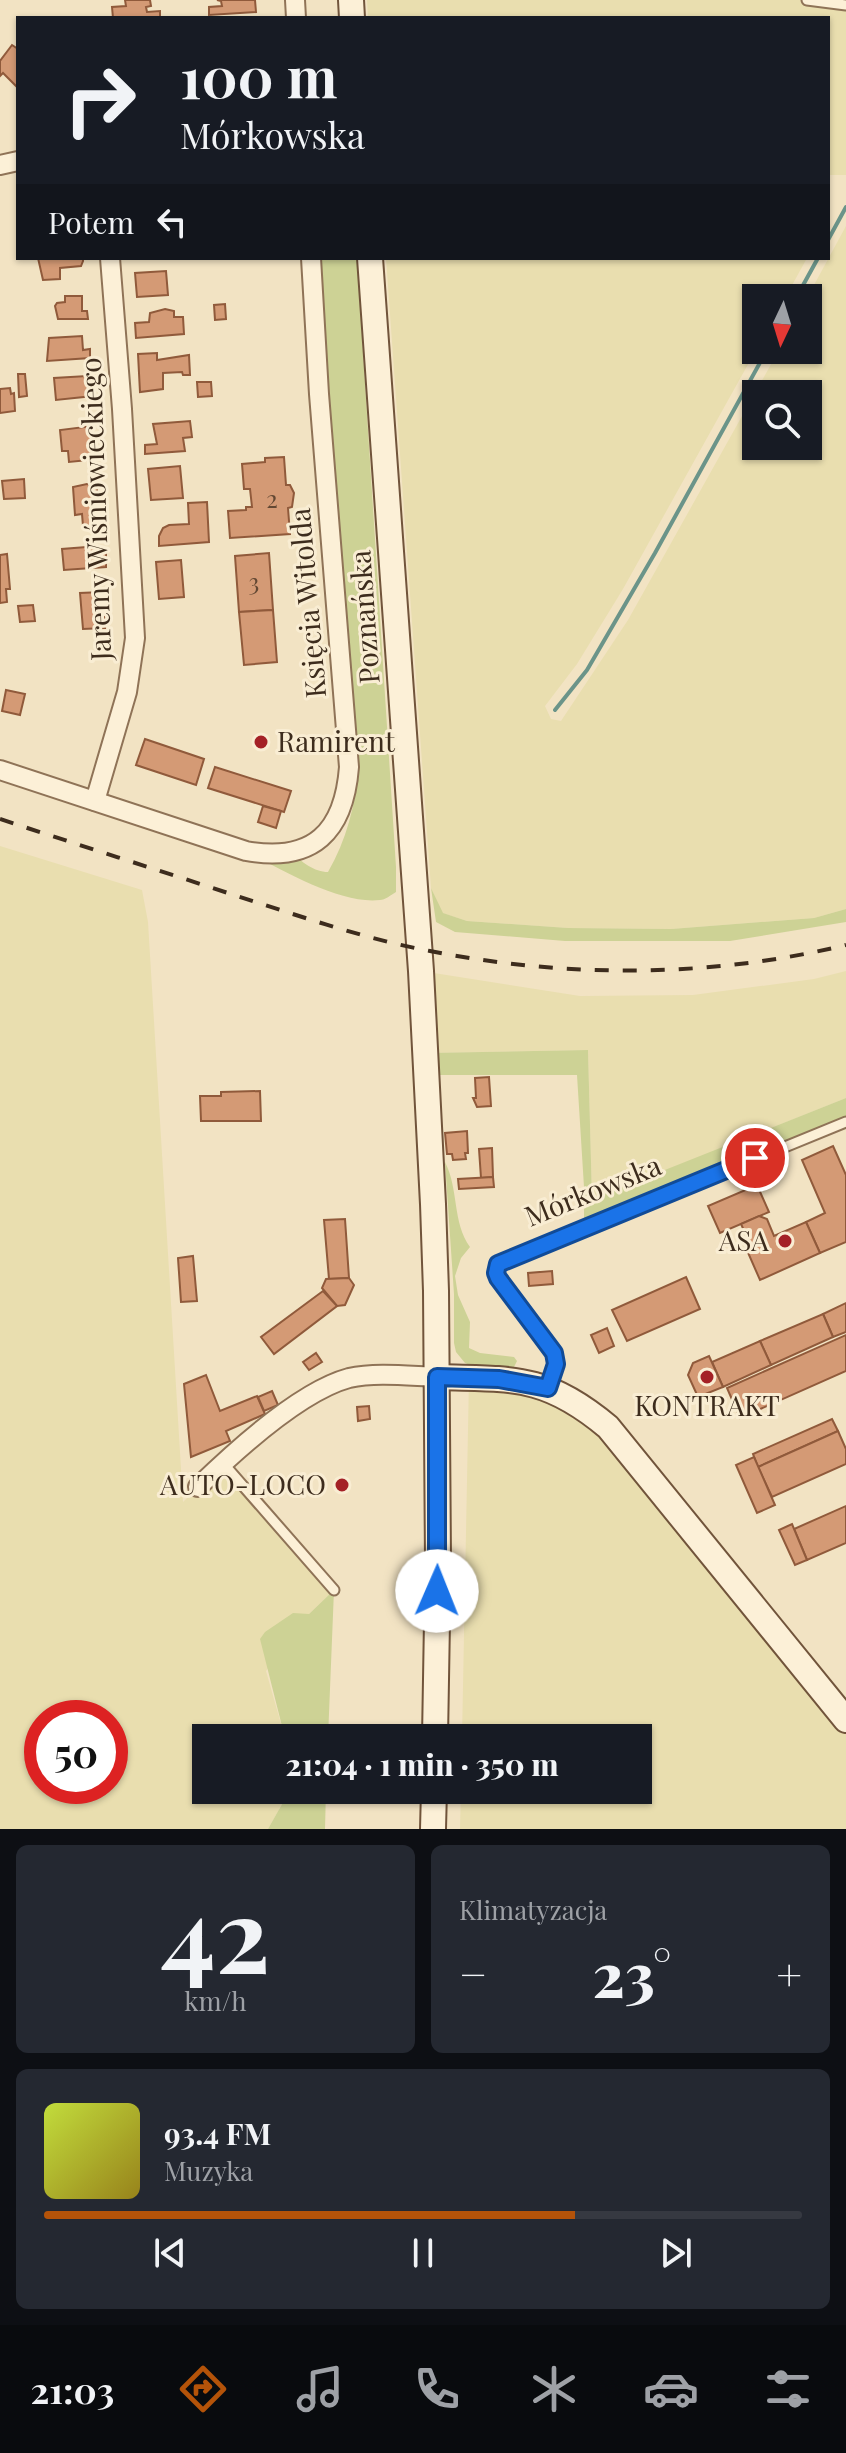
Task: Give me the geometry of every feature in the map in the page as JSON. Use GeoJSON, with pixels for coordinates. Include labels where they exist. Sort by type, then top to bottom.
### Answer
{"type":"FeatureCollection","features":[{"type":"Feature","properties":{"kind":"main road","name":"Poznańska"},"geometry":{"type":"LineString","coordinates":[[370,260],[421,971],[434,1219],[437,1377],[435,1724]]}},
{"type":"Feature","properties":{"kind":"main road"},"geometry":{"type":"LineString","coordinates":[[437,1377],[499,1379],[548,1388],[586,1408],[625,1445],[846,1720]]}},
{"type":"Feature","properties":{"kind":"main road"},"geometry":{"type":"LineString","coordinates":[[433,1829],[434,1804]]}},
{"type":"Feature","properties":{"kind":"street","name":"Jaremy Wiśniowieckiego"},"geometry":{"type":"LineString","coordinates":[[95,801],[131,673],[135,638],[110,260]]}},
{"type":"Feature","properties":{"kind":"street","name":"Księcia Witolda"},"geometry":{"type":"LineString","coordinates":[[0,770],[246,851],[272,856],[298,851],[309,845],[321,838],[338,818],[347,793],[349,767],[311,260]]}},
{"type":"Feature","properties":{"kind":"street"},"geometry":{"type":"LineString","coordinates":[[198,1487],[271,1424],[326,1387],[351,1378],[437,1377]]}},
{"type":"Feature","properties":{"kind":"lane"},"geometry":{"type":"LineString","coordinates":[[807,0],[846,5]]}},
{"type":"Feature","properties":{"kind":"lane","name":"Mórkowska"},"geometry":{"type":"LineString","coordinates":[[548,1388],[556,1364],[554,1353],[498,1278],[498,1264],[846,1122]]}},
{"type":"Feature","properties":{"kind":"lane"},"geometry":{"type":"LineString","coordinates":[[223,1463],[334,1590]]}},
{"type":"Feature","properties":{"kind":"shaded area"},"geometry":{"type":"Polygon","coordinates":[[[367,0],[816,0],[846,4],[846,175],[830,175],[830,16],[368,16],[367,0]]]}},
{"type":"Feature","properties":{"kind":"shaded area"},"geometry":{"type":"Polygon","coordinates":[[[846,226],[846,909],[814,918],[671,929],[568,928],[467,921],[442,913],[431,888],[386,260],[806,260],[793,284],[742,284],[742,364],[748,364],[623,589],[577,664],[545,706],[551,719],[561,721],[628,620],[742,416],[742,460],[822,460],[822,380],[762,380],[771,364],[822,364],[822,284],[815,284],[846,226]]]}},
{"type":"Feature","properties":{"kind":"shaded area"},"geometry":{"type":"Polygon","coordinates":[[[0,846],[142,890],[148,922],[183,1502],[223,1463],[334,1590],[309,1614],[266,1671],[281,1724],[192,1724],[192,1804],[282,1804],[268,1829],[0,1829],[0,846]]]}},
{"type":"Feature","properties":{"kind":"shaded area"},"geometry":{"type":"Polygon","coordinates":[[[421,971],[580,996],[693,995],[814,979],[846,971],[846,1098],[592,1200],[588,1050],[426,1053],[421,971]]]}},
{"type":"Feature","properties":{"kind":"shaded area"},"geometry":{"type":"Polygon","coordinates":[[[469,1378],[586,1408],[846,1720],[846,1829],[460,1829],[461,1804],[652,1804],[652,1724],[462,1724],[469,1378]]]}},
{"type":"Feature","properties":{"kind":"green space"},"geometry":{"type":"Polygon","coordinates":[[[318,260],[357,260],[396,892],[380,900],[347,897],[293,876],[246,851],[293,852],[308,866],[328,872],[345,835],[358,769],[318,260]]]}},
{"type":"Feature","properties":{"kind":"green space"},"geometry":{"type":"Polygon","coordinates":[[[431,888],[443,913],[467,921],[568,928],[671,929],[814,918],[846,909],[846,922],[730,941],[565,941],[455,932],[436,922],[431,888]]]}},
{"type":"Feature","properties":{"kind":"green space"},"geometry":{"type":"Polygon","coordinates":[[[588,1050],[592,1199],[846,1098],[846,1123],[584,1227],[577,1075],[427,1075],[426,1053],[588,1050]]]}},
{"type":"Feature","properties":{"kind":"green space"},"geometry":{"type":"Polygon","coordinates":[[[445,1162],[460,1227],[470,1247],[461,1258],[455,1276],[458,1295],[470,1322],[469,1348],[480,1353],[514,1357],[517,1361],[513,1369],[475,1367],[465,1363],[456,1352],[445,1162]]]}},
{"type":"Feature","properties":{"kind":"green space"},"geometry":{"type":"Polygon","coordinates":[[[334,1590],[329,1724],[281,1724],[260,1639],[265,1632],[293,1613],[309,1614],[334,1590]]]}},
{"type":"Feature","properties":{"kind":"green space"},"geometry":{"type":"Polygon","coordinates":[[[282,1804],[326,1804],[325,1829],[268,1829],[282,1804]]]}},
{"type":"Feature","properties":{"kind":"building"},"geometry":{"type":"Polygon","coordinates":[[[125,0],[150,0],[151,6],[146,7],[147,12],[160,11],[160,16],[113,16],[112,7],[126,6],[125,0]]]}},
{"type":"Feature","properties":{"kind":"building"},"geometry":{"type":"Polygon","coordinates":[[[217,0],[255,0],[256,12],[209,15],[209,7],[222,6],[221,1],[217,0]]]}},
{"type":"Feature","properties":{"kind":"building"},"geometry":{"type":"Polygon","coordinates":[[[12,45],[16,48],[16,86],[3,73],[0,76],[0,61],[12,45]]]}},
{"type":"Feature","properties":{"kind":"building"},"geometry":{"type":"Polygon","coordinates":[[[38,260],[83,260],[81,266],[60,268],[60,279],[43,280],[38,260]]]}},
{"type":"Feature","properties":{"kind":"building"},"geometry":{"type":"Polygon","coordinates":[[[166,271],[168,295],[137,297],[135,273],[166,271]]]}},
{"type":"Feature","properties":{"kind":"building"},"geometry":{"type":"Polygon","coordinates":[[[65,296],[82,296],[82,311],[87,311],[88,319],[58,319],[55,306],[65,302],[65,296]]]}},
{"type":"Feature","properties":{"kind":"building"},"geometry":{"type":"Polygon","coordinates":[[[225,304],[226,319],[215,320],[214,305],[225,304]]]}},
{"type":"Feature","properties":{"kind":"building"},"geometry":{"type":"Polygon","coordinates":[[[165,309],[174,311],[174,317],[183,317],[184,334],[136,338],[135,323],[149,322],[150,313],[165,309]]]}},
{"type":"Feature","properties":{"kind":"building"},"geometry":{"type":"Polygon","coordinates":[[[82,336],[83,350],[90,349],[90,358],[47,361],[49,338],[82,336]]]}},
{"type":"Feature","properties":{"kind":"building"},"geometry":{"type":"Polygon","coordinates":[[[157,353],[157,360],[189,355],[190,375],[183,375],[182,372],[163,373],[163,389],[140,392],[138,354],[157,353]]]}},
{"type":"Feature","properties":{"kind":"building"},"geometry":{"type":"Polygon","coordinates":[[[18,374],[25,374],[27,396],[19,397],[18,374]]]}},
{"type":"Feature","properties":{"kind":"building"},"geometry":{"type":"Polygon","coordinates":[[[87,376],[88,387],[93,387],[93,396],[56,400],[54,378],[87,376]]]}},
{"type":"Feature","properties":{"kind":"building"},"geometry":{"type":"Polygon","coordinates":[[[197,382],[211,382],[212,396],[198,397],[197,382]]]}},
{"type":"Feature","properties":{"kind":"building"},"geometry":{"type":"Polygon","coordinates":[[[10,388],[11,394],[14,393],[15,411],[0,413],[0,389],[10,388]]]}},
{"type":"Feature","properties":{"kind":"building"},"geometry":{"type":"Polygon","coordinates":[[[190,421],[192,437],[183,438],[185,451],[145,454],[145,445],[157,444],[153,424],[190,421]]]}},
{"type":"Feature","properties":{"kind":"building"},"geometry":{"type":"Polygon","coordinates":[[[92,426],[98,459],[69,462],[68,451],[62,451],[60,430],[92,426]]]}},
{"type":"Feature","properties":{"kind":"building"},"geometry":{"type":"Polygon","coordinates":[[[284,457],[286,485],[290,485],[294,493],[292,507],[288,508],[290,534],[230,538],[228,511],[252,507],[250,489],[244,489],[242,464],[284,457]]]}},
{"type":"Feature","properties":{"kind":"building"},"geometry":{"type":"Polygon","coordinates":[[[180,466],[183,498],[151,500],[148,469],[180,466]]]}},
{"type":"Feature","properties":{"kind":"building"},"geometry":{"type":"Polygon","coordinates":[[[24,479],[25,498],[4,499],[2,481],[24,479]]]}},
{"type":"Feature","properties":{"kind":"building"},"geometry":{"type":"Polygon","coordinates":[[[97,485],[97,504],[99,512],[102,512],[103,524],[83,526],[82,514],[75,515],[73,487],[97,485]]]}},
{"type":"Feature","properties":{"kind":"building"},"geometry":{"type":"Polygon","coordinates":[[[207,502],[209,542],[159,546],[163,528],[189,524],[188,503],[207,502]]]}},
{"type":"Feature","properties":{"kind":"building"},"geometry":{"type":"Polygon","coordinates":[[[99,546],[100,553],[106,553],[106,567],[64,570],[62,549],[99,546]]]}},
{"type":"Feature","properties":{"kind":"building"},"geometry":{"type":"Polygon","coordinates":[[[269,553],[273,610],[239,612],[235,556],[269,553]]]}},
{"type":"Feature","properties":{"kind":"building"},"geometry":{"type":"Polygon","coordinates":[[[7,554],[10,589],[6,589],[7,602],[0,603],[0,555],[7,554]]]}},
{"type":"Feature","properties":{"kind":"building"},"geometry":{"type":"Polygon","coordinates":[[[181,560],[184,597],[159,599],[156,562],[181,560]]]}},
{"type":"Feature","properties":{"kind":"building"},"geometry":{"type":"Polygon","coordinates":[[[102,592],[105,628],[83,629],[80,593],[102,592]]]}},
{"type":"Feature","properties":{"kind":"building"},"geometry":{"type":"Polygon","coordinates":[[[33,605],[35,621],[20,622],[18,606],[33,605]]]}},
{"type":"Feature","properties":{"kind":"building"},"geometry":{"type":"Polygon","coordinates":[[[273,610],[277,662],[244,665],[239,612],[273,610]]]}},
{"type":"Feature","properties":{"kind":"building"},"geometry":{"type":"Polygon","coordinates":[[[6,690],[25,694],[20,715],[2,711],[6,690]]]}},
{"type":"Feature","properties":{"kind":"building"},"geometry":{"type":"Polygon","coordinates":[[[145,739],[204,759],[196,785],[136,765],[145,739]]]}},
{"type":"Feature","properties":{"kind":"building"},"geometry":{"type":"Polygon","coordinates":[[[215,767],[291,791],[284,812],[208,788],[215,767]]]}},
{"type":"Feature","properties":{"kind":"building"},"geometry":{"type":"Polygon","coordinates":[[[263,806],[281,811],[276,828],[258,822],[263,806]]]}},
{"type":"Feature","properties":{"kind":"building"},"geometry":{"type":"Polygon","coordinates":[[[489,1077],[491,1106],[477,1107],[473,1098],[476,1098],[475,1078],[489,1077]]]}},
{"type":"Feature","properties":{"kind":"building"},"geometry":{"type":"Polygon","coordinates":[[[260,1091],[261,1121],[201,1121],[200,1096],[260,1091]]]}},
{"type":"Feature","properties":{"kind":"building"},"geometry":{"type":"Polygon","coordinates":[[[467,1131],[466,1159],[453,1160],[452,1154],[447,1154],[445,1133],[467,1131]]]}},
{"type":"Feature","properties":{"kind":"building"},"geometry":{"type":"Polygon","coordinates":[[[833,1146],[846,1175],[846,1242],[820,1253],[806,1222],[825,1213],[802,1160],[833,1146]]]}},
{"type":"Feature","properties":{"kind":"building"},"geometry":{"type":"Polygon","coordinates":[[[492,1148],[493,1177],[481,1178],[479,1149],[492,1148]]]}},
{"type":"Feature","properties":{"kind":"building"},"geometry":{"type":"Polygon","coordinates":[[[493,1177],[494,1187],[459,1189],[458,1179],[493,1177]]]}},
{"type":"Feature","properties":{"kind":"building"},"geometry":{"type":"Polygon","coordinates":[[[757,1185],[769,1212],[720,1233],[708,1206],[757,1185]]]}},
{"type":"Feature","properties":{"kind":"building"},"geometry":{"type":"Polygon","coordinates":[[[759,1216],[767,1219],[774,1236],[806,1222],[820,1253],[760,1280],[746,1248],[751,1246],[741,1224],[759,1216]]]}},
{"type":"Feature","properties":{"kind":"building"},"geometry":{"type":"Polygon","coordinates":[[[345,1219],[349,1278],[329,1279],[324,1220],[345,1219]]]}},
{"type":"Feature","properties":{"kind":"building"},"geometry":{"type":"Polygon","coordinates":[[[193,1256],[197,1301],[181,1302],[178,1258],[193,1256]]]}},
{"type":"Feature","properties":{"kind":"building"},"geometry":{"type":"Polygon","coordinates":[[[552,1271],[553,1284],[529,1286],[528,1273],[552,1271]]]}},
{"type":"Feature","properties":{"kind":"building"},"geometry":{"type":"Polygon","coordinates":[[[686,1277],[700,1309],[627,1341],[612,1310],[686,1277]]]}},
{"type":"Feature","properties":{"kind":"building"},"geometry":{"type":"Polygon","coordinates":[[[349,1278],[354,1285],[345,1305],[337,1306],[322,1288],[326,1279],[349,1278]]]}},
{"type":"Feature","properties":{"kind":"building"},"geometry":{"type":"Polygon","coordinates":[[[323,1291],[337,1306],[274,1354],[261,1337],[323,1291]]]}},
{"type":"Feature","properties":{"kind":"building"},"geometry":{"type":"Polygon","coordinates":[[[846,1303],[846,1332],[833,1337],[823,1314],[846,1303]]]}},
{"type":"Feature","properties":{"kind":"building"},"geometry":{"type":"Polygon","coordinates":[[[823,1314],[833,1337],[771,1365],[760,1341],[823,1314]]]}},
{"type":"Feature","properties":{"kind":"building"},"geometry":{"type":"Polygon","coordinates":[[[607,1328],[614,1346],[599,1353],[591,1335],[607,1328]]]}},
{"type":"Feature","properties":{"kind":"building"},"geometry":{"type":"Polygon","coordinates":[[[846,1335],[846,1371],[740,1418],[727,1388],[846,1335]]]}},
{"type":"Feature","properties":{"kind":"building"},"geometry":{"type":"Polygon","coordinates":[[[760,1341],[771,1365],[723,1387],[712,1362],[760,1341]]]}},
{"type":"Feature","properties":{"kind":"building"},"geometry":{"type":"Polygon","coordinates":[[[316,1353],[322,1362],[309,1370],[303,1362],[316,1353]]]}},
{"type":"Feature","properties":{"kind":"building"},"geometry":{"type":"Polygon","coordinates":[[[709,1356],[723,1387],[698,1397],[688,1375],[693,1363],[709,1356]]]}},
{"type":"Feature","properties":{"kind":"building"},"geometry":{"type":"Polygon","coordinates":[[[206,1375],[220,1411],[257,1396],[265,1414],[226,1431],[230,1441],[191,1457],[184,1384],[206,1375]]]}},
{"type":"Feature","properties":{"kind":"building"},"geometry":{"type":"Polygon","coordinates":[[[272,1391],[278,1405],[264,1411],[258,1397],[272,1391]]]}},
{"type":"Feature","properties":{"kind":"building"},"geometry":{"type":"Polygon","coordinates":[[[369,1406],[370,1419],[358,1421],[357,1407],[369,1406]]]}},
{"type":"Feature","properties":{"kind":"building"},"geometry":{"type":"Polygon","coordinates":[[[832,1419],[838,1431],[758,1467],[753,1454],[832,1419]]]}},
{"type":"Feature","properties":{"kind":"building"},"geometry":{"type":"Polygon","coordinates":[[[838,1431],[846,1449],[846,1464],[772,1497],[758,1467],[838,1431]]]}},
{"type":"Feature","properties":{"kind":"building"},"geometry":{"type":"Polygon","coordinates":[[[754,1457],[775,1505],[757,1513],[736,1465],[754,1457]]]}},
{"type":"Feature","properties":{"kind":"building"},"geometry":{"type":"Polygon","coordinates":[[[846,1506],[846,1543],[807,1560],[794,1529],[846,1506]]]}},
{"type":"Feature","properties":{"kind":"building"},"geometry":{"type":"Polygon","coordinates":[[[792,1524],[807,1560],[795,1565],[779,1530],[792,1524]]]}},
{"type":"Feature","properties":{"kind":"waterway"},"geometry":{"type":"LineString","coordinates":[[830,236],[846,207]]}},
{"type":"Feature","properties":{"kind":"waterway"},"geometry":{"type":"LineString","coordinates":[[804,284],[817,260]]}},
{"type":"Feature","properties":{"kind":"waterway"},"geometry":{"type":"LineString","coordinates":[[555,710],[587,670],[759,364]]}},
{"type":"Feature","properties":{"kind":"railway"},"geometry":{"type":"LineString","coordinates":[[0,819],[357,934],[482,960],[586,970],[691,969],[743,964],[846,945]]}},
{"type":"Feature","properties":{"kind":"place","name":"Ramirent"},"geometry":{"type":"Point","coordinates":[261,742]}},
{"type":"Feature","properties":{"kind":"place","name":"ASA"},"geometry":{"type":"Point","coordinates":[785,1241]}},
{"type":"Feature","properties":{"kind":"place","name":"KONTRAKT"},"geometry":{"type":"Point","coordinates":[707,1377]}},
{"type":"Feature","properties":{"kind":"place","name":"AUTO-LOCO"},"geometry":{"type":"Point","coordinates":[342,1485]}},
{"type":"Feature","properties":{"kind":"route"},"geometry":{"type":"LineString","coordinates":[[437,1591],[437,1377],[499,1379],[548,1388],[556,1364],[554,1353],[498,1278],[498,1264],[755,1158]]}}]}
